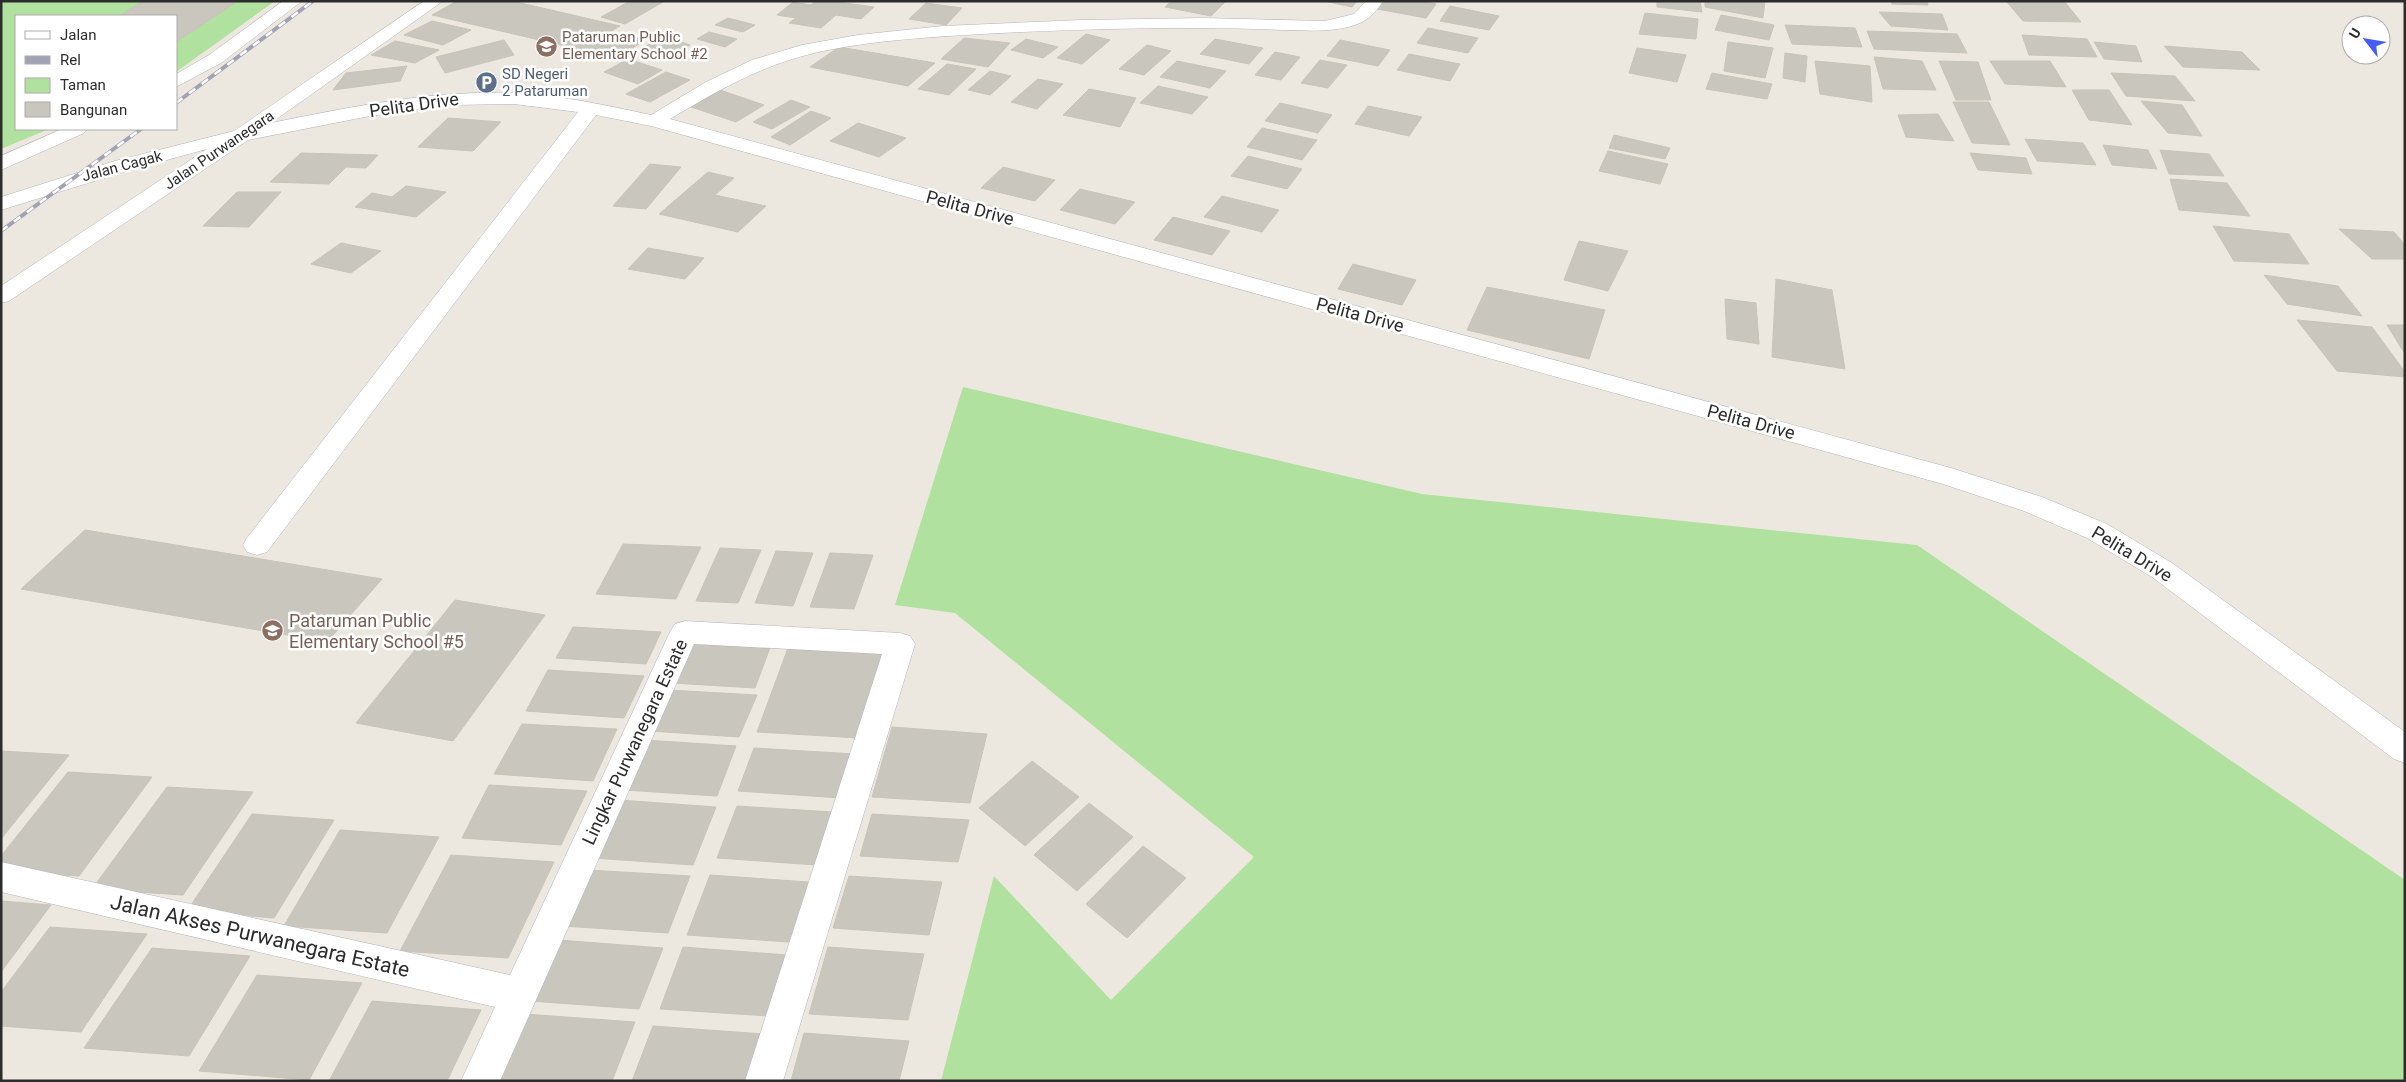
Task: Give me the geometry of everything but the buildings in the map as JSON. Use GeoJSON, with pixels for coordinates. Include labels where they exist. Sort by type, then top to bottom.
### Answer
{"type":"FeatureCollection","features":[{"type":"Feature","properties":{"kind":"street"},"geometry":{"type":"LineString","coordinates":[[178,81],[215,59],[294,1]]}},
{"type":"Feature","properties":{"kind":"street","name":"Jalan Purwanegara"},"geometry":{"type":"LineString","coordinates":[[1,296],[245,133],[435,1]]}},
{"type":"Feature","properties":{"kind":"street"},"geometry":{"type":"LineString","coordinates":[[654,121],[724,80],[773,58],[814,47],[949,31],[1105,23],[1220,22],[1324,26],[1362,18],[1375,1]]}},
{"type":"Feature","properties":{"kind":"street","name":"Pelita Drive"},"geometry":{"type":"LineString","coordinates":[[245,133],[412,103],[451,99],[531,100],[591,108],[654,121],[1941,474],[2033,504],[2097,531],[2162,570],[2405,750]]}},
{"type":"Feature","properties":{"kind":"street"},"geometry":{"type":"LineString","coordinates":[[257,545],[591,108]]}},
{"type":"Feature","properties":{"kind":"street"},"geometry":{"type":"LineString","coordinates":[[1,164],[75,130]]}},
{"type":"Feature","properties":{"kind":"street","name":"Jalan Cagak"},"geometry":{"type":"LineString","coordinates":[[1,204],[74,178],[245,133]]}},
{"type":"Feature","properties":{"kind":"street","name":"Lingkar Purwanegara Estate"},"geometry":{"type":"LineString","coordinates":[[480,1081],[685,632],[900,644],[764,1081]]}},
{"type":"Feature","properties":{"kind":"street","name":"Jalan Akses Purwanegara Estate"},"geometry":{"type":"LineString","coordinates":[[1,877],[519,995]]}},
{"type":"Feature","properties":{"kind":"green space"},"geometry":{"type":"Polygon","coordinates":[[[1,1],[275,1],[178,71],[178,15],[15,15],[15,130],[47,130],[1,149],[1,1]]]}},
{"type":"Feature","properties":{"kind":"green space"},"geometry":{"type":"Polygon","coordinates":[[[963,387],[1422,494],[1917,545],[2405,880],[2405,1081],[941,1081],[994,876],[1111,1000],[1254,857],[955,613],[895,605],[963,387]]]}},
{"type":"Feature","properties":{"kind":"railway"},"geometry":{"type":"LineString","coordinates":[[178,102],[313,1]]}},
{"type":"Feature","properties":{"kind":"railway"},"geometry":{"type":"LineString","coordinates":[[1,231],[140,130]]}},
{"type":"Feature","properties":{"kind":"place","name":"Pataruman Public Elementary School #2"},"geometry":{"type":"Point","coordinates":[546,46]}},
{"type":"Feature","properties":{"kind":"place","name":"SD Negeri 2 Pataruman"},"geometry":{"type":"Point","coordinates":[486,83]}},
{"type":"Feature","properties":{"kind":"place","name":"Pataruman Public Elementary School #5"},"geometry":{"type":"Point","coordinates":[273,631]}}]}
